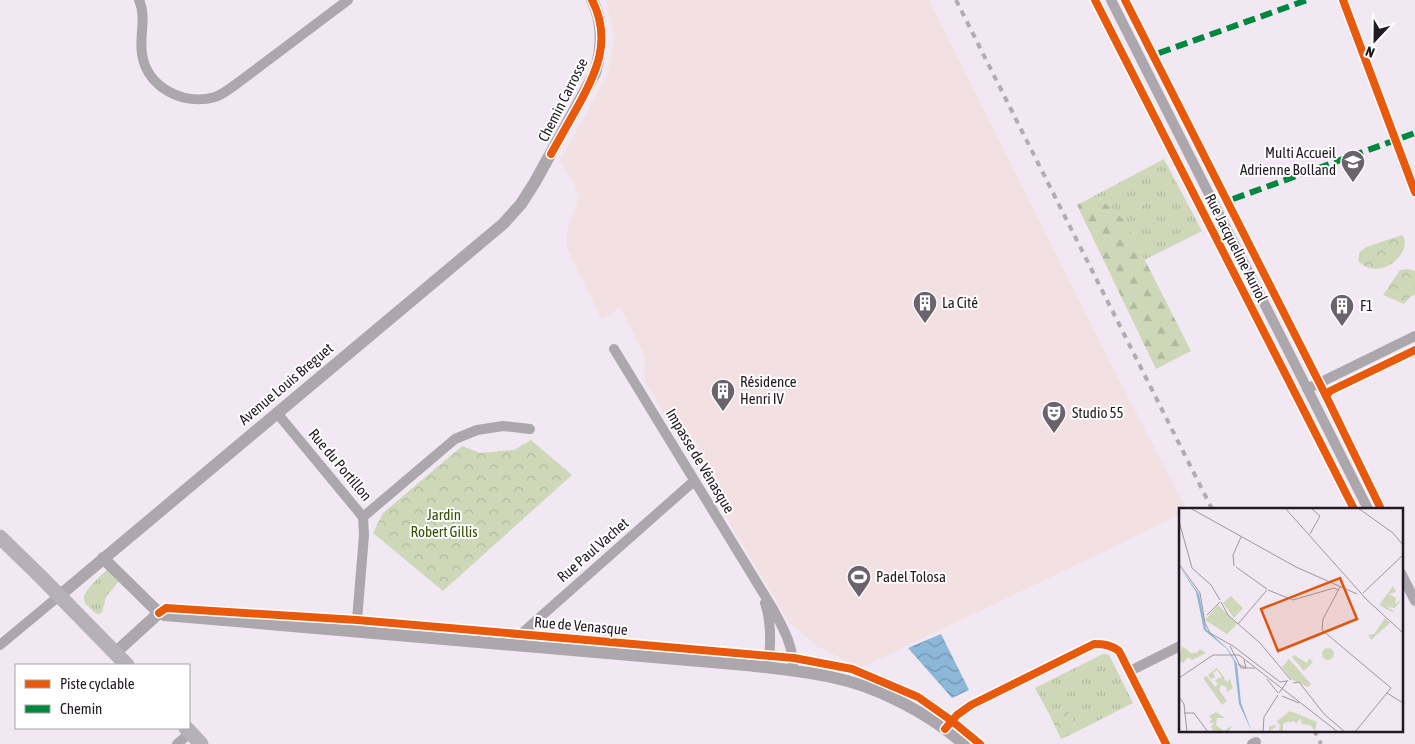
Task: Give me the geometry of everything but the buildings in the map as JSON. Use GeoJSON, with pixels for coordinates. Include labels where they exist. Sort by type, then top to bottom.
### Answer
{"type":"FeatureCollection","features":[{"type":"Feature","properties":{"kind":"main road"},"geometry":{"type":"LineString","coordinates":[[0,538],[126,664]]}},
{"type":"Feature","properties":{"kind":"street"},"geometry":{"type":"LineString","coordinates":[[139,0],[143,11],[142,55],[147,70],[158,85],[168,92],[189,99],[202,100],[218,96],[235,85],[348,0]]}},
{"type":"Feature","properties":{"kind":"street","name":"Chemin Carrosse"},"geometry":{"type":"LineString","coordinates":[[528,193],[595,73],[599,61],[601,37],[598,15],[592,0]]}},
{"type":"Feature","properties":{"kind":"street","name":"Rue Jacqueline Auriol"},"geometry":{"type":"LineString","coordinates":[[1111,0],[1367,508]]}},
{"type":"Feature","properties":{"kind":"street","name":"Avenue Louis Breguet"},"geometry":{"type":"LineString","coordinates":[[59,596],[503,224],[513,214],[528,193]]}},
{"type":"Feature","properties":{"kind":"street"},"geometry":{"type":"LineString","coordinates":[[1307,389],[1415,336]]}},
{"type":"Feature","properties":{"kind":"street","name":"Impasse de Vénasque"},"geometry":{"type":"LineString","coordinates":[[614,349],[781,624],[794,658],[793,671]]}},
{"type":"Feature","properties":{"kind":"street","name":"Rue du Portillon"},"geometry":{"type":"LineString","coordinates":[[277,413],[363,517],[364,535],[356,632]]}},
{"type":"Feature","properties":{"kind":"street"},"geometry":{"type":"LineString","coordinates":[[363,517],[455,439],[477,430],[503,426],[530,429]]}},
{"type":"Feature","properties":{"kind":"street","name":"Rue Paul Vachet"},"geometry":{"type":"LineString","coordinates":[[519,645],[521,634],[694,481]]}},
{"type":"Feature","properties":{"kind":"street"},"geometry":{"type":"LineString","coordinates":[[103,558],[159,613],[115,653]]}},
{"type":"Feature","properties":{"kind":"street"},"geometry":{"type":"LineString","coordinates":[[1402,575],[1415,601]]}},
{"type":"Feature","properties":{"kind":"street","name":"Impasse de Vénasque"},"geometry":{"type":"LineString","coordinates":[[760,588],[770,622],[771,638],[768,668]]}},
{"type":"Feature","properties":{"kind":"street"},"geometry":{"type":"LineString","coordinates":[[0,645],[59,596]]}},
{"type":"Feature","properties":{"kind":"street","name":"Rue de Venasque"},"geometry":{"type":"LineString","coordinates":[[159,613],[169,616],[768,668],[831,677],[872,689],[922,714],[964,744]]}},
{"type":"Feature","properties":{"kind":"street"},"geometry":{"type":"LineString","coordinates":[[944,729],[971,705],[1094,644],[1103,644],[1114,647],[1119,651],[1166,744]]}},
{"type":"Feature","properties":{"kind":"street"},"geometry":{"type":"LineString","coordinates":[[1130,671],[1179,646]]}},
{"type":"Feature","properties":{"kind":"street"},"geometry":{"type":"LineString","coordinates":[[177,744],[192,735]]}},
{"type":"Feature","properties":{"kind":"shaded area"},"geometry":{"type":"Polygon","coordinates":[[[606,0],[929,0],[1104,350],[1185,508],[1179,508],[1179,515],[861,668],[818,647],[789,622],[644,380],[645,357],[620,307],[602,320],[567,249],[567,231],[578,199],[575,185],[560,160],[607,76],[614,39],[606,0]]]}},
{"type":"Feature","properties":{"kind":"green space"},"geometry":{"type":"Polygon","coordinates":[[[1164,159],[1202,231],[1144,260],[1125,221],[1096,195],[1164,159]]]}},
{"type":"Feature","properties":{"kind":"green space"},"geometry":{"type":"Polygon","coordinates":[[[1096,195],[1125,221],[1191,351],[1156,369],[1077,205],[1096,195]]]}},
{"type":"Feature","properties":{"kind":"green space"},"geometry":{"type":"Polygon","coordinates":[[[1402,235],[1405,241],[1404,248],[1394,262],[1386,267],[1377,269],[1367,267],[1358,261],[1360,252],[1366,247],[1402,235]]]}},
{"type":"Feature","properties":{"kind":"green space"},"geometry":{"type":"Polygon","coordinates":[[[1408,269],[1415,271],[1415,295],[1411,296],[1404,304],[1383,295],[1400,270],[1408,269]]]}},
{"type":"Feature","properties":{"kind":"green space","name":"Jardin Robert Gillis"},"geometry":{"type":"Polygon","coordinates":[[[531,440],[572,475],[443,591],[373,533],[383,513],[462,446],[480,453],[514,450],[531,440]]]}},
{"type":"Feature","properties":{"kind":"green space"},"geometry":{"type":"Polygon","coordinates":[[[108,569],[119,581],[106,597],[102,613],[97,614],[86,604],[84,596],[93,583],[108,569]]]}},
{"type":"Feature","properties":{"kind":"green space"},"geometry":{"type":"Polygon","coordinates":[[[1103,654],[1109,655],[1133,703],[1078,731],[1066,706],[1049,714],[1035,688],[1103,654]]]}},
{"type":"Feature","properties":{"kind":"green space"},"geometry":{"type":"Polygon","coordinates":[[[1066,706],[1078,731],[1061,739],[1049,714],[1066,706]]]}},
{"type":"Feature","properties":{"kind":"water"},"geometry":{"type":"Polygon","coordinates":[[[941,634],[969,690],[952,698],[908,648],[941,634]]]}},
{"type":"Feature","properties":{"kind":"railway"},"geometry":{"type":"LineString","coordinates":[[956,0],[1211,508]]}},
{"type":"Feature","properties":{"kind":"railway"},"geometry":{"type":"LineString","coordinates":[[1315,732],[1321,744]]}},
{"type":"Feature","properties":{"kind":"marked path"},"geometry":{"type":"LineString","coordinates":[[1159,53],[1307,0]]}},
{"type":"Feature","properties":{"kind":"marked path"},"geometry":{"type":"LineString","coordinates":[[1233,199],[1415,133]]}},
{"type":"Feature","properties":{"kind":"cycle path"},"geometry":{"type":"LineString","coordinates":[[551,154],[591,81],[600,55],[601,28],[592,0]]}},
{"type":"Feature","properties":{"kind":"cycle path"},"geometry":{"type":"LineString","coordinates":[[1095,0],[1353,508]]}},
{"type":"Feature","properties":{"kind":"cycle path"},"geometry":{"type":"LineString","coordinates":[[1125,0],[1326,396],[1381,508]]}},
{"type":"Feature","properties":{"kind":"cycle path"},"geometry":{"type":"LineString","coordinates":[[1343,0],[1415,192]]}},
{"type":"Feature","properties":{"kind":"cycle path"},"geometry":{"type":"LineString","coordinates":[[1326,396],[1330,391],[1415,350]]}},
{"type":"Feature","properties":{"kind":"cycle path"},"geometry":{"type":"LineString","coordinates":[[159,613],[166,608],[357,620],[794,658],[852,669],[918,697],[980,744]]}},
{"type":"Feature","properties":{"kind":"cycle path"},"geometry":{"type":"LineString","coordinates":[[945,729],[957,715],[971,705],[1094,644],[1101,644],[1119,651],[1166,744]]}},
{"type":"Feature","properties":{"kind":"place","name":"Multi Accueil Adrienne Bolland"},"geometry":{"type":"Point","coordinates":[1353,183]}},
{"type":"Feature","properties":{"kind":"place","name":"La Cité"},"geometry":{"type":"Point","coordinates":[925,324]}},
{"type":"Feature","properties":{"kind":"place","name":"F1"},"geometry":{"type":"Point","coordinates":[1342,327]}},
{"type":"Feature","properties":{"kind":"place","name":"Résidence Henri IV"},"geometry":{"type":"Point","coordinates":[723,412]}},
{"type":"Feature","properties":{"kind":"place","name":"Studio 55"},"geometry":{"type":"Point","coordinates":[1054,434]}},
{"type":"Feature","properties":{"kind":"place","name":"Padel Tolosa"},"geometry":{"type":"Point","coordinates":[859,598]}}]}
